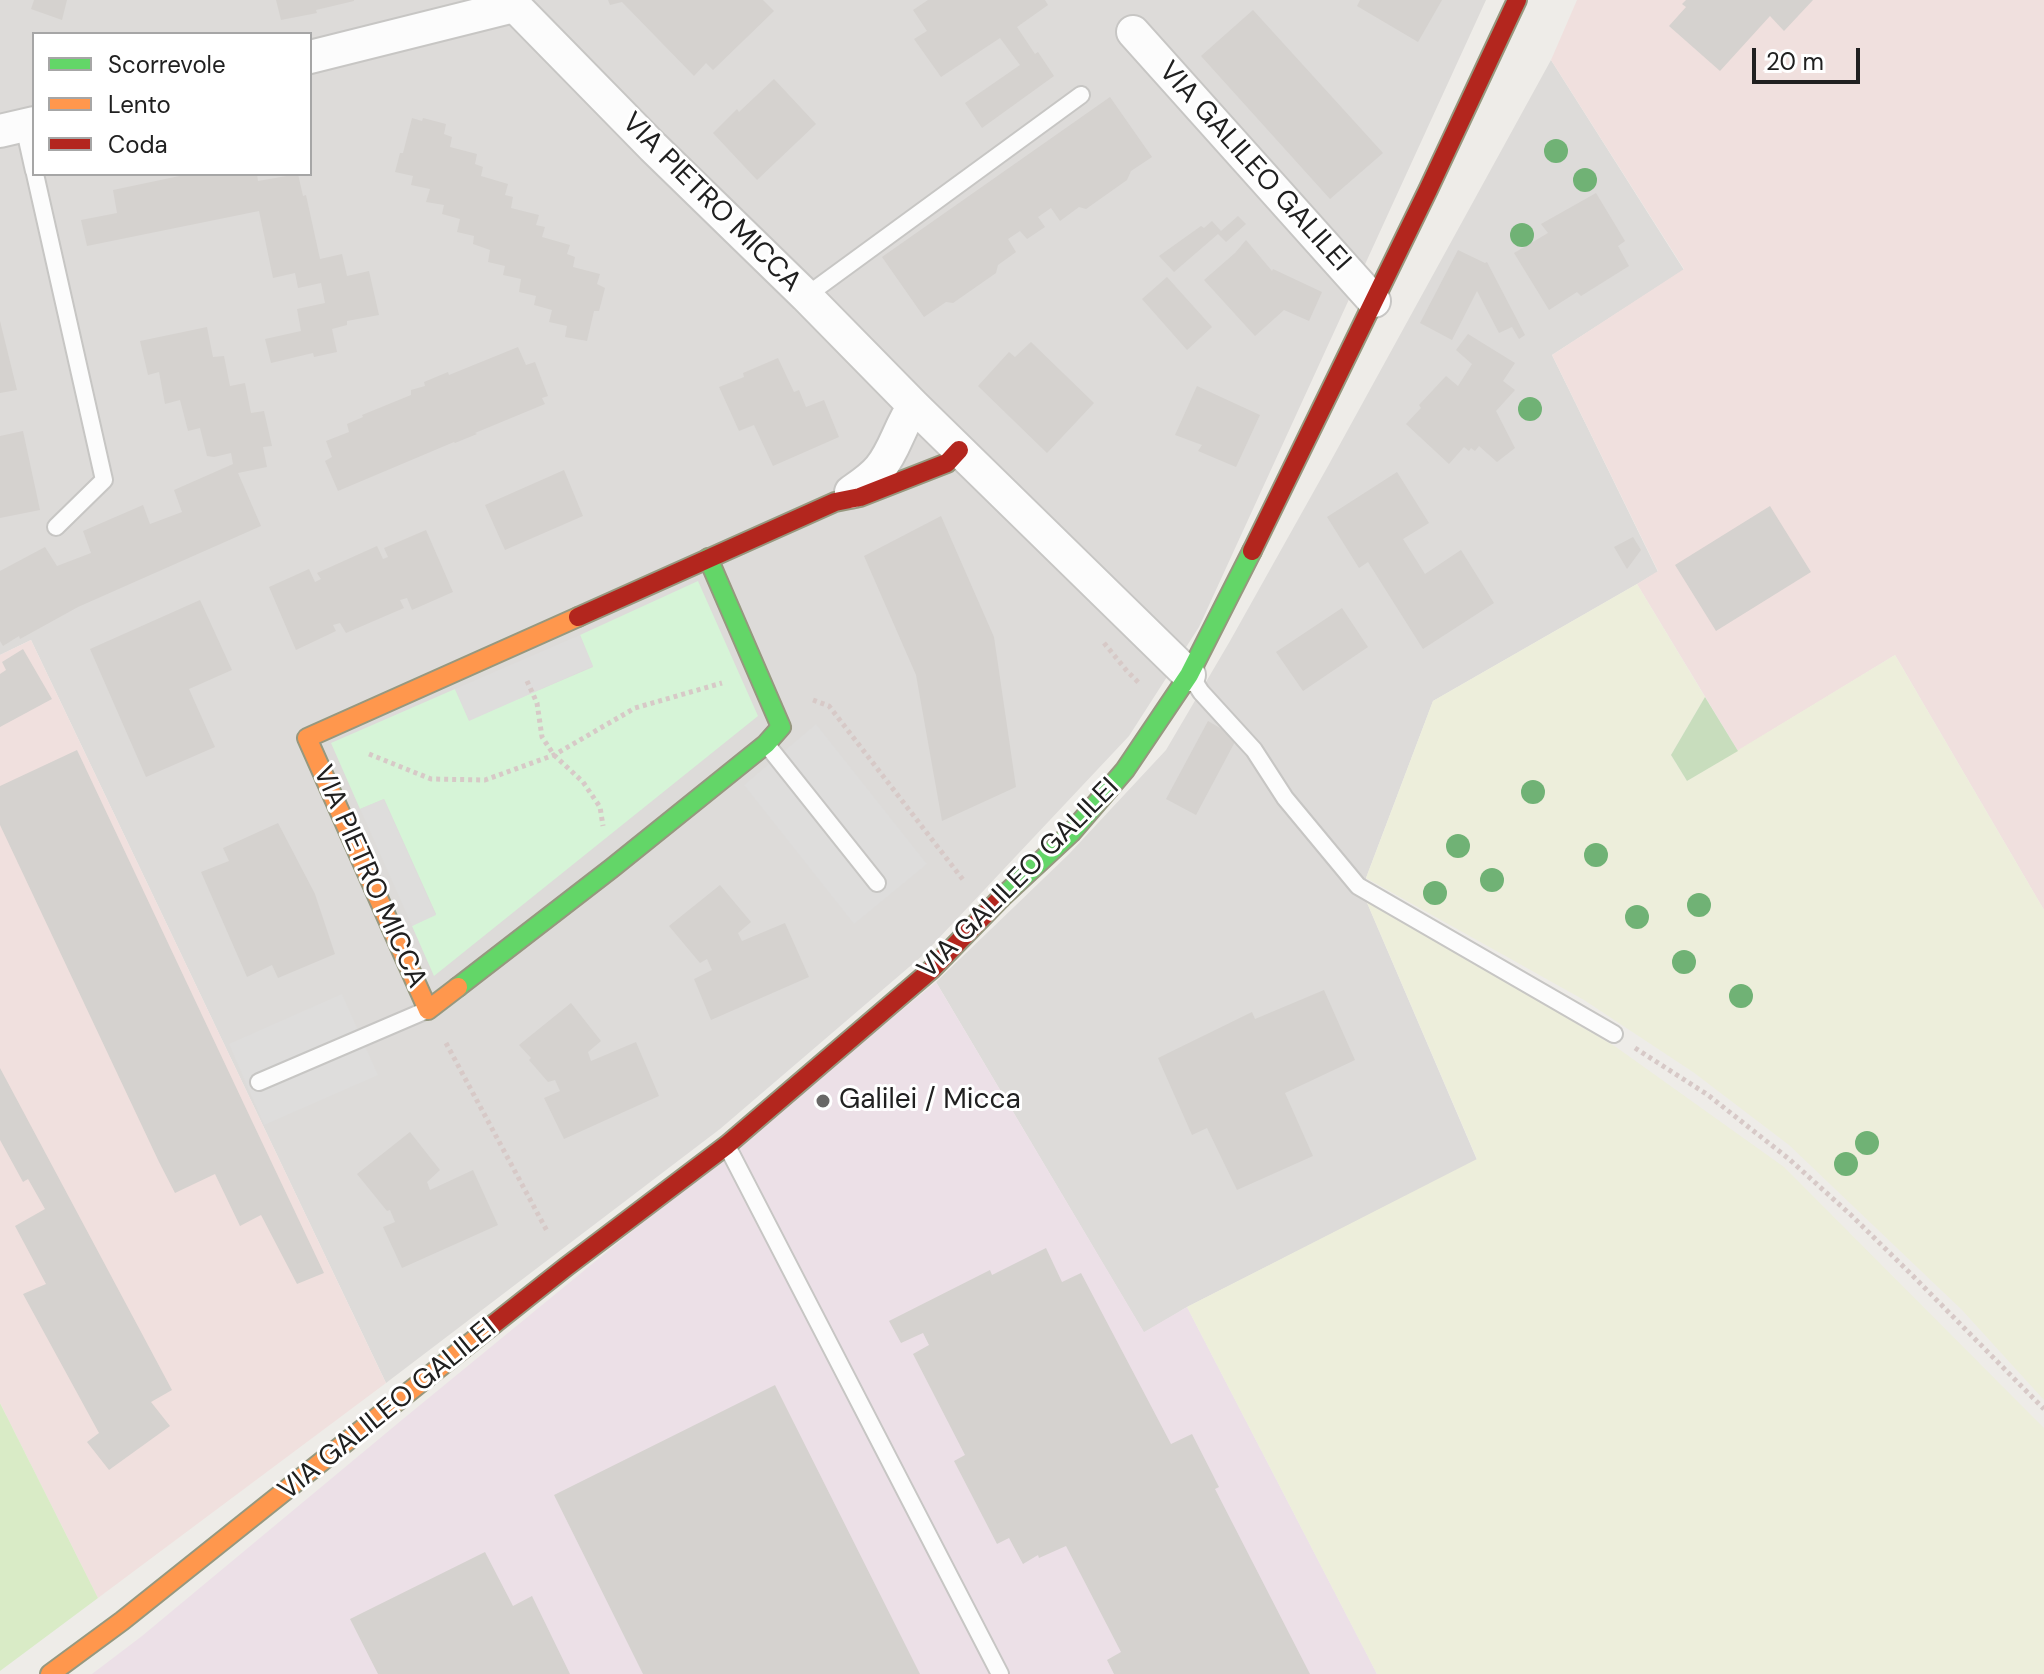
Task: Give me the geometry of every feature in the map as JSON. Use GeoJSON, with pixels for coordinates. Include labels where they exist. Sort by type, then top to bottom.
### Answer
{"type":"FeatureCollection","features":[{"type":"Feature","properties":{"kind":"street","name":"VIA GALILEO GALILEI"},"geometry":{"type":"LineString","coordinates":[[50,1674],[122,1621],[566,1267],[727,1145],[931,970],[987,911],[1071,833],[1125,770],[1189,675],[1374,301],[1517,0]]}},
{"type":"Feature","properties":{"kind":"street"},"geometry":{"type":"LineString","coordinates":[[312,56],[512,3]]}},
{"type":"Feature","properties":{"kind":"street","name":"VIA PIETRO MICCA"},"geometry":{"type":"LineString","coordinates":[[512,3],[653,147],[1189,675]]}},
{"type":"Feature","properties":{"kind":"street","name":"VIA GALILEO GALILEI"},"geometry":{"type":"LineString","coordinates":[[1133,32],[1374,301]]}},
{"type":"Feature","properties":{"kind":"street","name":"VIA PIETRO MICCA"},"geometry":{"type":"LineString","coordinates":[[766,744],[428,1010],[307,738],[835,502],[864,483],[881,467],[914,406]]}},
{"type":"Feature","properties":{"kind":"street","name":"VIA PIETRO MICCA"},"geometry":{"type":"LineString","coordinates":[[835,502],[860,497],[947,463],[959,450]]}},
{"type":"Feature","properties":{"kind":"street"},"geometry":{"type":"LineString","coordinates":[[708,558],[781,727],[766,744]]}},
{"type":"Feature","properties":{"kind":"lane"},"geometry":{"type":"LineString","coordinates":[[806,296],[1081,95]]}},
{"type":"Feature","properties":{"kind":"lane"},"geometry":{"type":"LineString","coordinates":[[19,127],[32,166]]}},
{"type":"Feature","properties":{"kind":"lane"},"geometry":{"type":"LineString","coordinates":[[35,176],[104,480],[56,527]]}},
{"type":"Feature","properties":{"kind":"lane"},"geometry":{"type":"LineString","coordinates":[[1189,675],[1254,750],[1285,798],[1358,886],[1614,1034]]}},
{"type":"Feature","properties":{"kind":"lane"},"geometry":{"type":"LineString","coordinates":[[766,744],[877,883]]}},
{"type":"Feature","properties":{"kind":"lane"},"geometry":{"type":"LineString","coordinates":[[259,1082],[428,1010]]}},
{"type":"Feature","properties":{"kind":"lane"},"geometry":{"type":"LineString","coordinates":[[727,1145],[1000,1674]]}},
{"type":"Feature","properties":{"kind":"path"},"geometry":{"type":"LineString","coordinates":[[511,647],[537,703],[542,737],[554,755],[583,782],[600,807],[612,868]]}},
{"type":"Feature","properties":{"kind":"path"},"geometry":{"type":"LineString","coordinates":[[362,750],[431,779],[485,780],[554,755],[635,708],[726,683],[762,682],[829,706],[987,911]]}},
{"type":"Feature","properties":{"kind":"path"},"geometry":{"type":"LineString","coordinates":[[428,1010],[566,1267]]}},
{"type":"Feature","properties":{"kind":"path"},"geometry":{"type":"LineString","coordinates":[[1614,1034],[1708,1095],[1789,1159],[1871,1235],[2044,1409]]}},
{"type":"Feature","properties":{"kind":"shaded area"},"geometry":{"type":"Polygon","coordinates":[[[0,0],[1486,0],[1199,627],[1129,736],[922,956],[720,1129],[386,1383],[31,640],[0,655],[0,0]]]}},
{"type":"Feature","properties":{"kind":"shaded area"},"geometry":{"type":"Polygon","coordinates":[[[1577,0],[2044,0],[2044,910],[1895,655],[1738,751],[1637,584],[1658,571],[1552,355],[1684,269],[1551,60],[1577,0]]]}},
{"type":"Feature","properties":{"kind":"shaded area"},"geometry":{"type":"Polygon","coordinates":[[[1551,60],[1684,270],[1552,355],[1658,572],[1433,701],[1366,878],[1365,898],[1477,1160],[1187,1307],[1144,1333],[936,982],[1069,854],[1166,750],[1328,466],[1551,60]]]}},
{"type":"Feature","properties":{"kind":"shaded area"},"geometry":{"type":"Polygon","coordinates":[[[580,635],[593,666],[469,721],[455,689],[580,635]]]}},
{"type":"Feature","properties":{"kind":"shaded area"},"geometry":{"type":"Polygon","coordinates":[[[31,640],[386,1383],[98,1598],[0,1403],[0,655],[31,640]]]}},
{"type":"Feature","properties":{"kind":"shaded area"},"geometry":{"type":"Polygon","coordinates":[[[816,724],[927,864],[854,924],[744,785],[816,724]]]}},
{"type":"Feature","properties":{"kind":"shaded area"},"geometry":{"type":"Polygon","coordinates":[[[384,799],[436,915],[412,926],[360,809],[384,799]]]}},
{"type":"Feature","properties":{"kind":"shaded area"},"geometry":{"type":"Polygon","coordinates":[[[936,982],[1144,1332],[1187,1307],[1377,1674],[92,1674],[142,1636],[936,982]]]}},
{"type":"Feature","properties":{"kind":"shaded area"},"geometry":{"type":"Polygon","coordinates":[[[342,994],[378,1075],[264,1125],[229,1044],[342,994]]]}},
{"type":"Feature","properties":{"kind":"green space"},"geometry":{"type":"Polygon","coordinates":[[[698,581],[758,716],[434,976],[412,926],[436,914],[384,799],[360,809],[331,743],[455,689],[469,720],[593,667],[580,635],[698,581]]]}},
{"type":"Feature","properties":{"kind":"green space"},"geometry":{"type":"Polygon","coordinates":[[[1637,584],[1705,697],[1671,755],[1687,781],[1895,655],[2044,910],[2044,1400],[1962,1310],[1789,1145],[1693,1072],[1584,1000],[1366,878],[1433,701],[1637,584]]]}},
{"type":"Feature","properties":{"kind":"green space"},"geometry":{"type":"Polygon","coordinates":[[[1705,697],[1738,751],[1687,781],[1671,755],[1705,697]]]}},
{"type":"Feature","properties":{"kind":"green space"},"geometry":{"type":"Polygon","coordinates":[[[1365,898],[1616,1047],[1784,1167],[2044,1428],[2044,1674],[1377,1674],[1187,1307],[1477,1159],[1365,898]]]}},
{"type":"Feature","properties":{"kind":"green space"},"geometry":{"type":"Polygon","coordinates":[[[0,1403],[98,1598],[0,1671],[0,1403]]]}},
{"type":"Feature","properties":{"kind":"building"},"geometry":{"type":"Polygon","coordinates":[[[34,0],[67,0],[62,20],[31,9],[34,0]]]}},
{"type":"Feature","properties":{"kind":"building"},"geometry":{"type":"Polygon","coordinates":[[[276,0],[354,0],[354,1],[281,20],[276,0]]]}},
{"type":"Feature","properties":{"kind":"building"},"geometry":{"type":"Polygon","coordinates":[[[608,0],[763,0],[774,11],[713,70],[706,63],[694,76],[622,2],[610,5],[608,0]]]}},
{"type":"Feature","properties":{"kind":"building"},"geometry":{"type":"Polygon","coordinates":[[[928,0],[1045,0],[1048,5],[1017,27],[1054,76],[982,128],[965,103],[1020,65],[1000,38],[941,77],[914,39],[927,31],[913,10],[928,0]]]}},
{"type":"Feature","properties":{"kind":"building"},"geometry":{"type":"Polygon","coordinates":[[[1360,0],[1442,0],[1418,42],[1357,6],[1360,0]]]}},
{"type":"Feature","properties":{"kind":"building"},"geometry":{"type":"Polygon","coordinates":[[[1686,0],[1813,0],[1784,31],[1770,16],[1720,71],[1669,26],[1686,7],[1682,4],[1686,0]]]}},
{"type":"Feature","properties":{"kind":"building"},"geometry":{"type":"Polygon","coordinates":[[[1253,10],[1383,153],[1330,199],[1201,56],[1253,10]]]}},
{"type":"Feature","properties":{"kind":"building"},"geometry":{"type":"Polygon","coordinates":[[[774,79],[816,124],[757,180],[713,133],[774,79]]]}},
{"type":"Feature","properties":{"kind":"building"},"geometry":{"type":"Polygon","coordinates":[[[1110,97],[1152,157],[1131,171],[1127,180],[1086,209],[1079,207],[1060,221],[1051,208],[1038,217],[1045,227],[1027,239],[1020,231],[1008,239],[1016,252],[998,265],[996,273],[953,303],[946,302],[924,317],[882,257],[1110,97]]]}},
{"type":"Feature","properties":{"kind":"building"},"geometry":{"type":"Polygon","coordinates":[[[412,118],[446,124],[444,134],[452,137],[450,147],[477,154],[475,164],[483,167],[481,176],[508,184],[505,195],[513,197],[511,208],[539,215],[536,225],[545,227],[542,237],[570,245],[567,254],[575,257],[573,267],[600,274],[597,284],[605,288],[599,311],[594,311],[587,341],[565,337],[567,326],[549,322],[552,310],[534,305],[536,296],[519,292],[521,279],[503,275],[505,266],[488,262],[490,250],[473,244],[474,236],[457,232],[460,219],[442,214],[444,205],[426,202],[430,189],[411,185],[413,176],[395,172],[412,118]]]}},
{"type":"Feature","properties":{"kind":"building"},"geometry":{"type":"Polygon","coordinates":[[[180,176],[257,176],[258,181],[298,176],[303,196],[306,195],[320,259],[342,254],[347,276],[369,271],[379,315],[347,321],[347,325],[332,329],[337,352],[314,357],[313,353],[271,363],[265,339],[301,331],[297,309],[325,303],[321,283],[298,288],[295,273],[273,278],[259,211],[87,246],[81,220],[117,213],[113,190],[180,176]]]}},
{"type":"Feature","properties":{"kind":"building"},"geometry":{"type":"Polygon","coordinates":[[[1596,193],[1625,241],[1618,246],[1629,266],[1581,296],[1577,292],[1549,310],[1514,253],[1548,233],[1541,224],[1596,193]]]}},
{"type":"Feature","properties":{"kind":"building"},"geometry":{"type":"Polygon","coordinates":[[[1238,216],[1246,224],[1226,242],[1218,234],[1174,272],[1159,256],[1201,226],[1204,228],[1212,221],[1221,231],[1238,216]]]}},
{"type":"Feature","properties":{"kind":"building"},"geometry":{"type":"Polygon","coordinates":[[[1246,240],[1272,271],[1322,292],[1309,321],[1284,310],[1255,336],[1204,280],[1246,240]]]}},
{"type":"Feature","properties":{"kind":"building"},"geometry":{"type":"Polygon","coordinates":[[[1458,250],[1487,262],[1525,335],[1519,339],[1512,327],[1499,333],[1477,291],[1452,340],[1420,323],[1458,250]]]}},
{"type":"Feature","properties":{"kind":"building"},"geometry":{"type":"Polygon","coordinates":[[[1167,277],[1212,327],[1187,350],[1142,299],[1167,277]]]}},
{"type":"Feature","properties":{"kind":"building"},"geometry":{"type":"Polygon","coordinates":[[[0,321],[17,390],[0,393],[0,321]]]}},
{"type":"Feature","properties":{"kind":"building"},"geometry":{"type":"Polygon","coordinates":[[[207,327],[213,357],[224,356],[230,386],[245,383],[251,413],[264,411],[272,446],[263,447],[267,467],[238,473],[261,526],[78,607],[3,646],[0,641],[0,571],[45,547],[57,566],[91,553],[83,531],[143,505],[150,524],[182,512],[174,490],[233,464],[231,453],[207,456],[200,428],[188,431],[180,400],[165,404],[159,372],[148,375],[140,341],[207,327]]]}},
{"type":"Feature","properties":{"kind":"building"},"geometry":{"type":"Polygon","coordinates":[[[1468,334],[1515,363],[1503,381],[1515,390],[1496,411],[1515,448],[1497,462],[1479,446],[1475,451],[1464,447],[1449,464],[1406,424],[1446,376],[1458,386],[1472,364],[1456,350],[1468,334]]]}},
{"type":"Feature","properties":{"kind":"building"},"geometry":{"type":"Polygon","coordinates":[[[1031,342],[1094,403],[1047,453],[978,386],[1009,352],[1015,357],[1031,342]]]}},
{"type":"Feature","properties":{"kind":"building"},"geometry":{"type":"Polygon","coordinates":[[[518,347],[526,365],[535,362],[548,396],[542,398],[545,404],[338,491],[325,461],[332,457],[326,441],[349,432],[347,424],[411,395],[411,390],[425,386],[424,382],[518,347]]]}},
{"type":"Feature","properties":{"kind":"building"},"geometry":{"type":"Polygon","coordinates":[[[778,358],[794,392],[799,390],[806,407],[824,400],[839,437],[773,466],[754,425],[739,431],[719,387],[778,358]]]}},
{"type":"Feature","properties":{"kind":"building"},"geometry":{"type":"Polygon","coordinates":[[[1197,386],[1260,415],[1236,467],[1198,451],[1202,445],[1175,435],[1197,386]]]}},
{"type":"Feature","properties":{"kind":"building"},"geometry":{"type":"Polygon","coordinates":[[[23,431],[40,510],[0,518],[0,436],[23,431]]]}},
{"type":"Feature","properties":{"kind":"building"},"geometry":{"type":"Polygon","coordinates":[[[564,470],[583,516],[505,550],[485,505],[564,470]]]}},
{"type":"Feature","properties":{"kind":"building"},"geometry":{"type":"Polygon","coordinates":[[[1397,472],[1429,523],[1403,539],[1425,574],[1461,550],[1494,603],[1423,649],[1368,562],[1359,568],[1327,517],[1397,472]]]}},
{"type":"Feature","properties":{"kind":"building"},"geometry":{"type":"Polygon","coordinates":[[[1770,506],[1811,572],[1716,631],[1675,565],[1770,506]]]}},
{"type":"Feature","properties":{"kind":"building"},"geometry":{"type":"Polygon","coordinates":[[[941,516],[994,637],[1016,787],[942,821],[916,675],[864,556],[941,516]]]}},
{"type":"Feature","properties":{"kind":"building"},"geometry":{"type":"Polygon","coordinates":[[[426,530],[453,592],[412,610],[407,598],[400,600],[404,608],[346,633],[340,623],[333,625],[336,631],[296,650],[269,587],[309,569],[315,582],[321,579],[317,573],[377,546],[383,559],[388,557],[384,548],[426,530]]]}},
{"type":"Feature","properties":{"kind":"building"},"geometry":{"type":"Polygon","coordinates":[[[1633,537],[1641,550],[1627,569],[1614,547],[1633,537]]]}},
{"type":"Feature","properties":{"kind":"building"},"geometry":{"type":"Polygon","coordinates":[[[200,600],[232,670],[189,689],[215,747],[146,777],[90,649],[200,600]]]}},
{"type":"Feature","properties":{"kind":"building"},"geometry":{"type":"Polygon","coordinates":[[[1342,608],[1368,647],[1303,691],[1276,652],[1342,608]]]}},
{"type":"Feature","properties":{"kind":"building"},"geometry":{"type":"Polygon","coordinates":[[[23,649],[52,699],[0,727],[0,674],[6,670],[2,662],[23,649]]]}},
{"type":"Feature","properties":{"kind":"building"},"geometry":{"type":"Polygon","coordinates":[[[1208,721],[1237,738],[1196,815],[1166,799],[1208,721]]]}},
{"type":"Feature","properties":{"kind":"building"},"geometry":{"type":"Polygon","coordinates":[[[77,750],[324,1273],[297,1284],[261,1215],[240,1226],[215,1174],[175,1193],[159,1162],[0,825],[0,786],[77,750]]]}},
{"type":"Feature","properties":{"kind":"building"},"geometry":{"type":"Polygon","coordinates":[[[278,823],[315,894],[335,954],[278,978],[272,965],[247,977],[201,872],[229,861],[223,848],[278,823]]]}},
{"type":"Feature","properties":{"kind":"building"},"geometry":{"type":"Polygon","coordinates":[[[720,885],[751,922],[738,933],[742,941],[785,923],[809,977],[711,1020],[694,979],[712,970],[707,959],[700,963],[669,926],[720,885]]]}},
{"type":"Feature","properties":{"kind":"building"},"geometry":{"type":"Polygon","coordinates":[[[1324,990],[1355,1060],[1285,1093],[1313,1156],[1237,1190],[1207,1128],[1192,1135],[1158,1058],[1252,1012],[1255,1019],[1324,990]]]}},
{"type":"Feature","properties":{"kind":"building"},"geometry":{"type":"Polygon","coordinates":[[[571,1003],[601,1041],[588,1052],[591,1061],[636,1042],[659,1096],[564,1139],[544,1098],[560,1091],[555,1080],[548,1082],[519,1045],[571,1003]]]}},
{"type":"Feature","properties":{"kind":"building"},"geometry":{"type":"Polygon","coordinates":[[[0,1068],[172,1390],[151,1402],[170,1426],[109,1470],[87,1442],[99,1433],[23,1294],[46,1284],[15,1226],[45,1209],[28,1179],[23,1182],[0,1140],[0,1068]]]}},
{"type":"Feature","properties":{"kind":"building"},"geometry":{"type":"Polygon","coordinates":[[[410,1132],[440,1170],[427,1182],[430,1190],[473,1170],[498,1225],[402,1268],[383,1227],[395,1222],[390,1210],[387,1211],[357,1174],[410,1132]]]}},
{"type":"Feature","properties":{"kind":"building"},"geometry":{"type":"Polygon","coordinates":[[[1046,1248],[1062,1282],[1081,1273],[1171,1444],[1192,1434],[1219,1487],[1215,1489],[1310,1674],[1114,1674],[1107,1660],[1121,1652],[1066,1546],[1039,1558],[1038,1555],[1023,1564],[1009,1538],[997,1544],[954,1461],[965,1455],[913,1354],[929,1345],[923,1333],[901,1343],[889,1321],[990,1270],[992,1275],[1046,1248]]]}},
{"type":"Feature","properties":{"kind":"building"},"geometry":{"type":"Polygon","coordinates":[[[775,1385],[920,1674],[643,1674],[554,1495],[775,1385]]]}},
{"type":"Feature","properties":{"kind":"building"},"geometry":{"type":"Polygon","coordinates":[[[485,1552],[513,1606],[532,1596],[570,1674],[378,1674],[350,1619],[485,1552]]]}},
{"type":"Feature","properties":{"kind":"traffic: fast"},"geometry":{"type":"LineString","coordinates":[[1001,898],[1071,833],[1125,770],[1189,675],[1252,551]]}},
{"type":"Feature","properties":{"kind":"traffic: fast"},"geometry":{"type":"LineString","coordinates":[[458,987],[612,868],[766,744],[781,727],[708,558]]}},
{"type":"Feature","properties":{"kind":"traffic: slow"},"geometry":{"type":"LineString","coordinates":[[458,987],[428,1010],[307,738],[578,617]]}},
{"type":"Feature","properties":{"kind":"traffic: slow"},"geometry":{"type":"LineString","coordinates":[[50,1674],[122,1621],[494,1324]]}},
{"type":"Feature","properties":{"kind":"traffic: jam"},"geometry":{"type":"LineString","coordinates":[[1252,551],[1517,0]]}},
{"type":"Feature","properties":{"kind":"traffic: jam"},"geometry":{"type":"LineString","coordinates":[[578,617],[835,502],[860,497],[947,463],[959,450]]}},
{"type":"Feature","properties":{"kind":"traffic: jam"},"geometry":{"type":"LineString","coordinates":[[494,1324],[727,1145],[931,970],[1001,898]]}},
{"type":"Feature","properties":{"kind":"place","name":"Galilei / Micca"},"geometry":{"type":"Point","coordinates":[823,1101]}}]}
